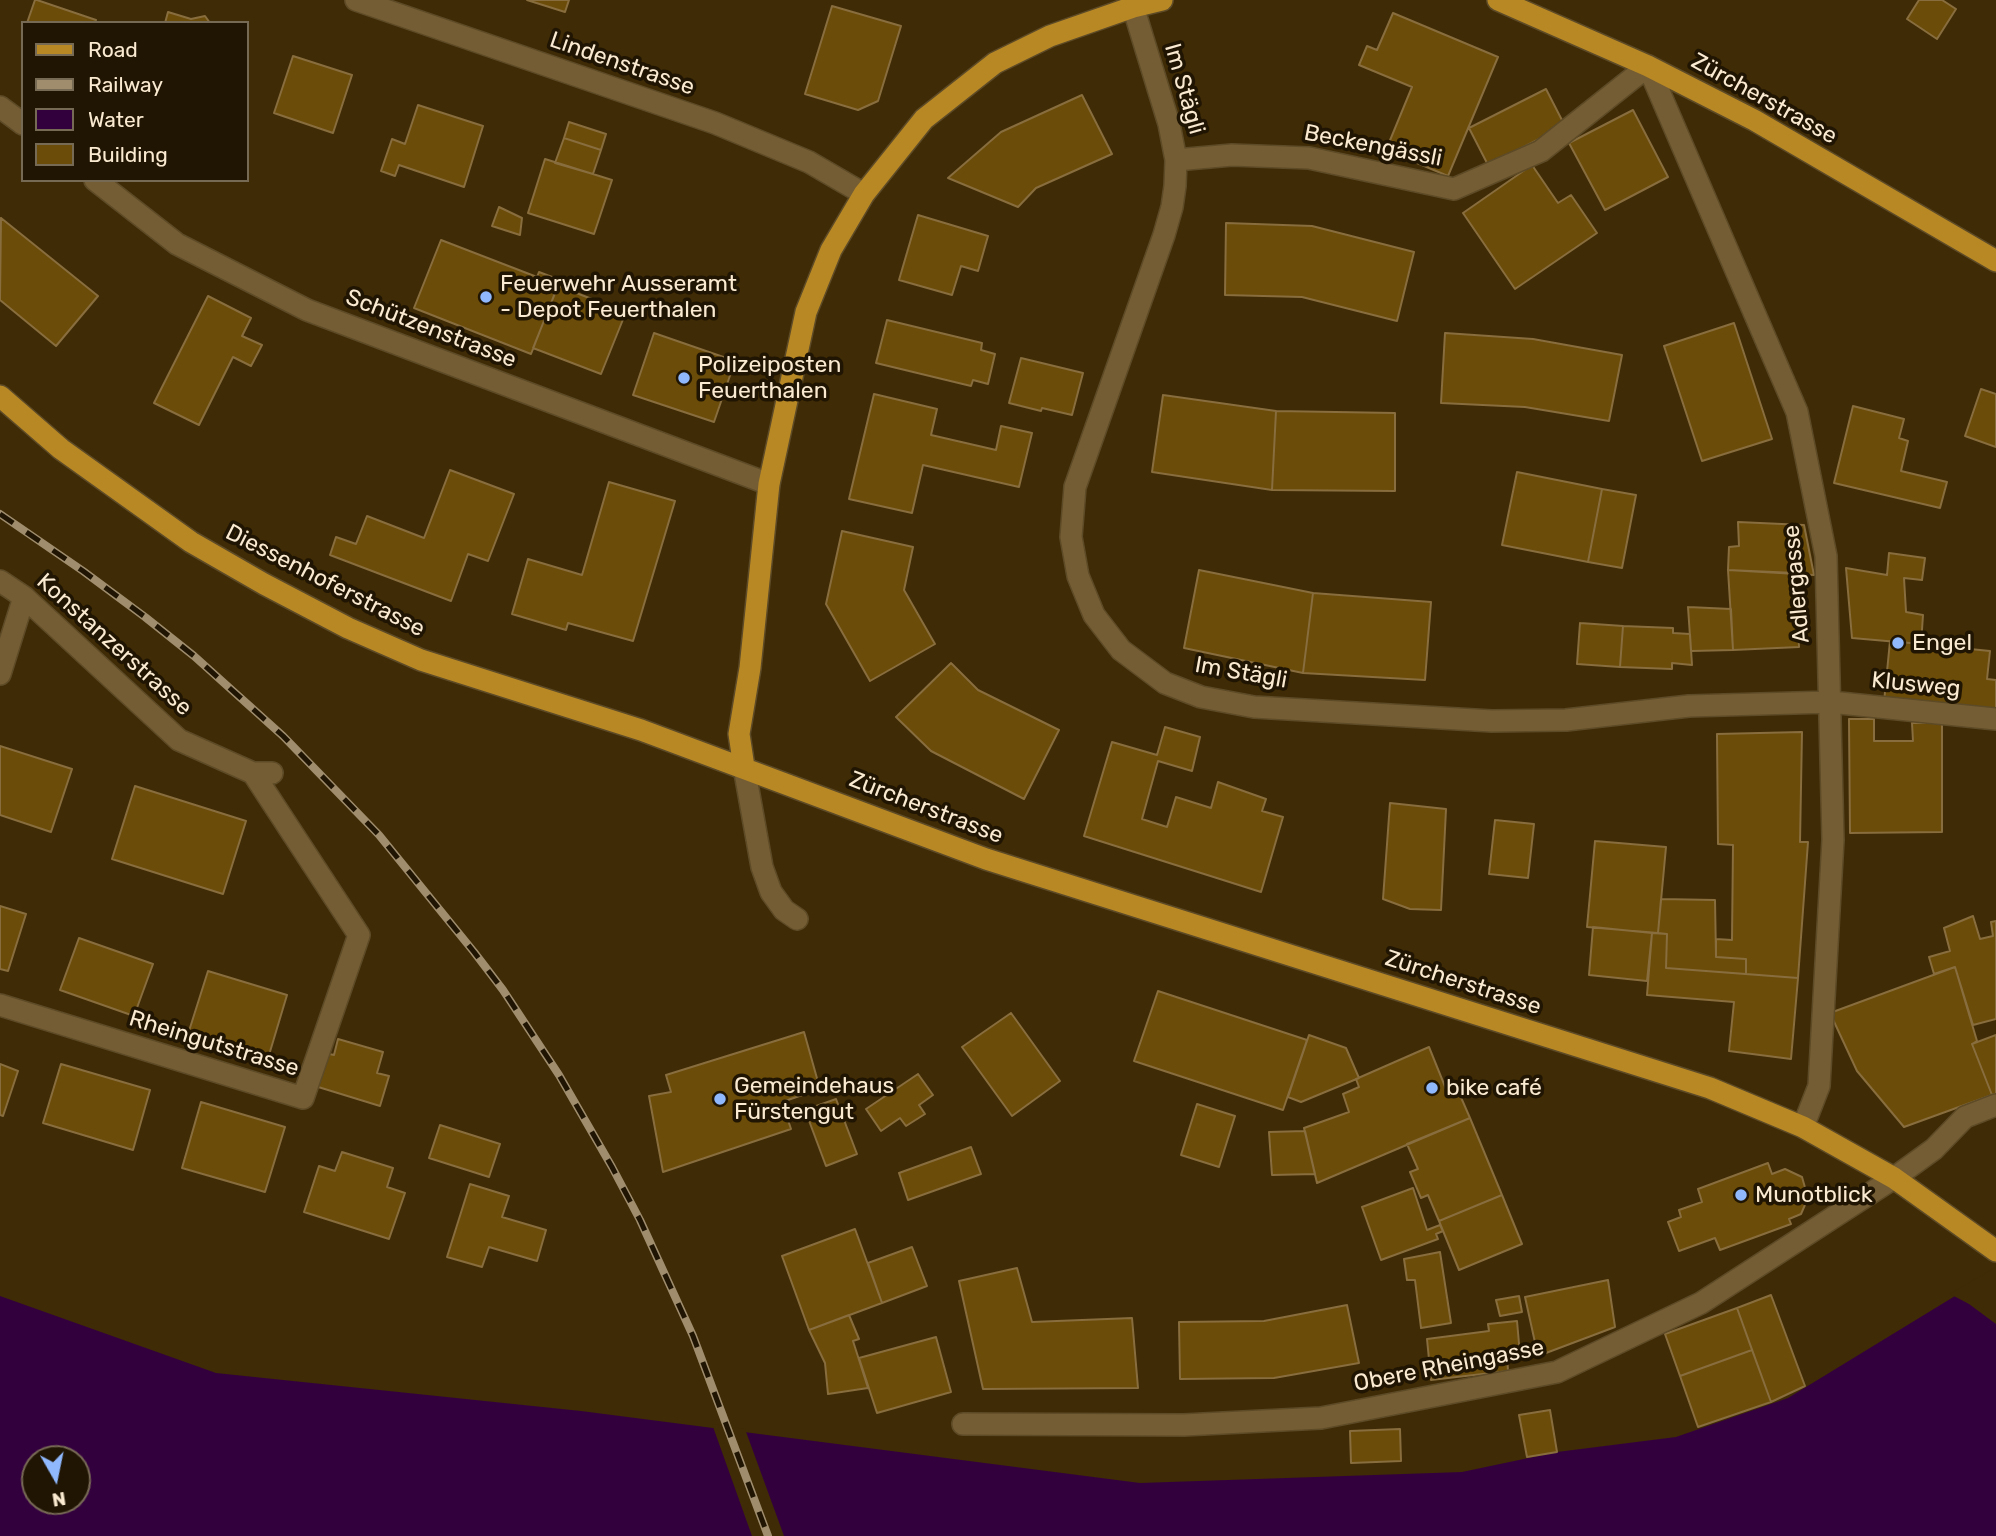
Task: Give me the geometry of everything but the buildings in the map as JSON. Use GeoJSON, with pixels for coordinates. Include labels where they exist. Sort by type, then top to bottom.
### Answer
{"type":"FeatureCollection","features":[{"type":"Feature","properties":{"kind":"main road"},"geometry":{"type":"LineString","coordinates":[[744,767],[739,734],[750,668],[769,484],[806,312],[831,250],[864,194],[924,119],[995,63],[1050,36],[1132,4],[1162,0]]}},
{"type":"Feature","properties":{"kind":"main road","name":"Zürcherstrasse"},"geometry":{"type":"LineString","coordinates":[[1498,0],[1648,66],[1754,120],[1978,253],[1996,261]]}},
{"type":"Feature","properties":{"kind":"main road","name":"Diessenhoferstrasse"},"geometry":{"type":"LineString","coordinates":[[0,396],[61,449],[191,542],[348,628],[421,660],[641,730],[744,767]]}},
{"type":"Feature","properties":{"kind":"main road","name":"Zürcherstrasse"},"geometry":{"type":"LineString","coordinates":[[744,767],[986,859],[1710,1088],[1803,1127],[1894,1178],[1996,1251]]}},
{"type":"Feature","properties":{"kind":"street","name":"Lindenstrasse"},"geometry":{"type":"LineString","coordinates":[[356,0],[715,123],[809,162],[864,194]]}},
{"type":"Feature","properties":{"kind":"street","name":"Im Stägli"},"geometry":{"type":"LineString","coordinates":[[1132,4],[1169,124],[1176,160],[1172,207],[1075,487],[1071,537],[1078,576],[1094,615],[1121,650],[1165,683],[1201,697],[1254,707],[1492,721],[1566,720],[1689,706],[1830,702]]}},
{"type":"Feature","properties":{"kind":"street","name":"Beckengässli"},"geometry":{"type":"LineString","coordinates":[[1176,160],[1232,155],[1309,158],[1454,189],[1541,151],[1648,66]]}},
{"type":"Feature","properties":{"kind":"street","name":"Adlergasse"},"geometry":{"type":"LineString","coordinates":[[1648,66],[1674,132],[1797,412],[1826,556],[1833,839],[1819,1086],[1803,1127]]}},
{"type":"Feature","properties":{"kind":"street"},"geometry":{"type":"LineString","coordinates":[[0,107],[21,123]]}},
{"type":"Feature","properties":{"kind":"street","name":"Schützenstrasse"},"geometry":{"type":"LineString","coordinates":[[98,182],[177,244],[307,310],[769,484]]}},
{"type":"Feature","properties":{"kind":"street","name":"Konstanzerstrasse"},"geometry":{"type":"LineString","coordinates":[[0,581],[24,597],[179,740],[262,773]]}},
{"type":"Feature","properties":{"kind":"street"},"geometry":{"type":"LineString","coordinates":[[0,674],[24,597]]}},
{"type":"Feature","properties":{"kind":"street","name":"Klusweg"},"geometry":{"type":"LineString","coordinates":[[1830,702],[1996,719]]}},
{"type":"Feature","properties":{"kind":"street"},"geometry":{"type":"LineString","coordinates":[[744,767],[762,867],[771,892],[784,910],[797,919]]}},
{"type":"Feature","properties":{"kind":"street","name":"Rheingutstrasse"},"geometry":{"type":"LineString","coordinates":[[0,1005],[303,1098],[359,935],[262,773]]}},
{"type":"Feature","properties":{"kind":"street","name":"Obere Rheingasse"},"geometry":{"type":"LineString","coordinates":[[963,1424],[1184,1425],[1321,1418],[1558,1372],[1701,1303],[1894,1178],[1934,1149],[1965,1116],[1996,1105]]}},
{"type":"Feature","properties":{"kind":"water"},"geometry":{"type":"Polygon","coordinates":[[[1996,1271],[1996,1536],[0,1536],[0,1296],[216,1373],[581,1411],[1140,1483],[1462,1472],[1557,1452],[1676,1437],[1788,1398],[1996,1271]]]}},
{"type":"Feature","properties":{"kind":"pier"},"geometry":{"type":"Polygon","coordinates":[[[1996,1267],[1996,1324],[1950,1294],[1996,1267]]]}},
{"type":"Feature","properties":{"kind":"pier"},"geometry":{"type":"Polygon","coordinates":[[[712,1424],[745,1429],[784,1536],[752,1536],[712,1424]]]}},
{"type":"Feature","properties":{"kind":"railway"},"geometry":{"type":"LineString","coordinates":[[0,514],[145,617],[194,656],[283,736],[379,835],[503,990],[559,1075],[640,1220],[693,1336],[768,1536]]}},
{"type":"Feature","properties":{"kind":"place","name":"Feuerwehr Ausseramt - Depot Feuerthalen"},"geometry":{"type":"Point","coordinates":[486,297]}},
{"type":"Feature","properties":{"kind":"place","name":"Polizeiposten Feuerthalen"},"geometry":{"type":"Point","coordinates":[684,378]}},
{"type":"Feature","properties":{"kind":"place","name":"Engel"},"geometry":{"type":"Point","coordinates":[1898,643]}},
{"type":"Feature","properties":{"kind":"place","name":"bike café"},"geometry":{"type":"Point","coordinates":[1432,1088]}},
{"type":"Feature","properties":{"kind":"place","name":"Gemeindehaus Fürstengut"},"geometry":{"type":"Point","coordinates":[720,1099]}},
{"type":"Feature","properties":{"kind":"place","name":"Munotblick"},"geometry":{"type":"Point","coordinates":[1741,1195]}}]}
